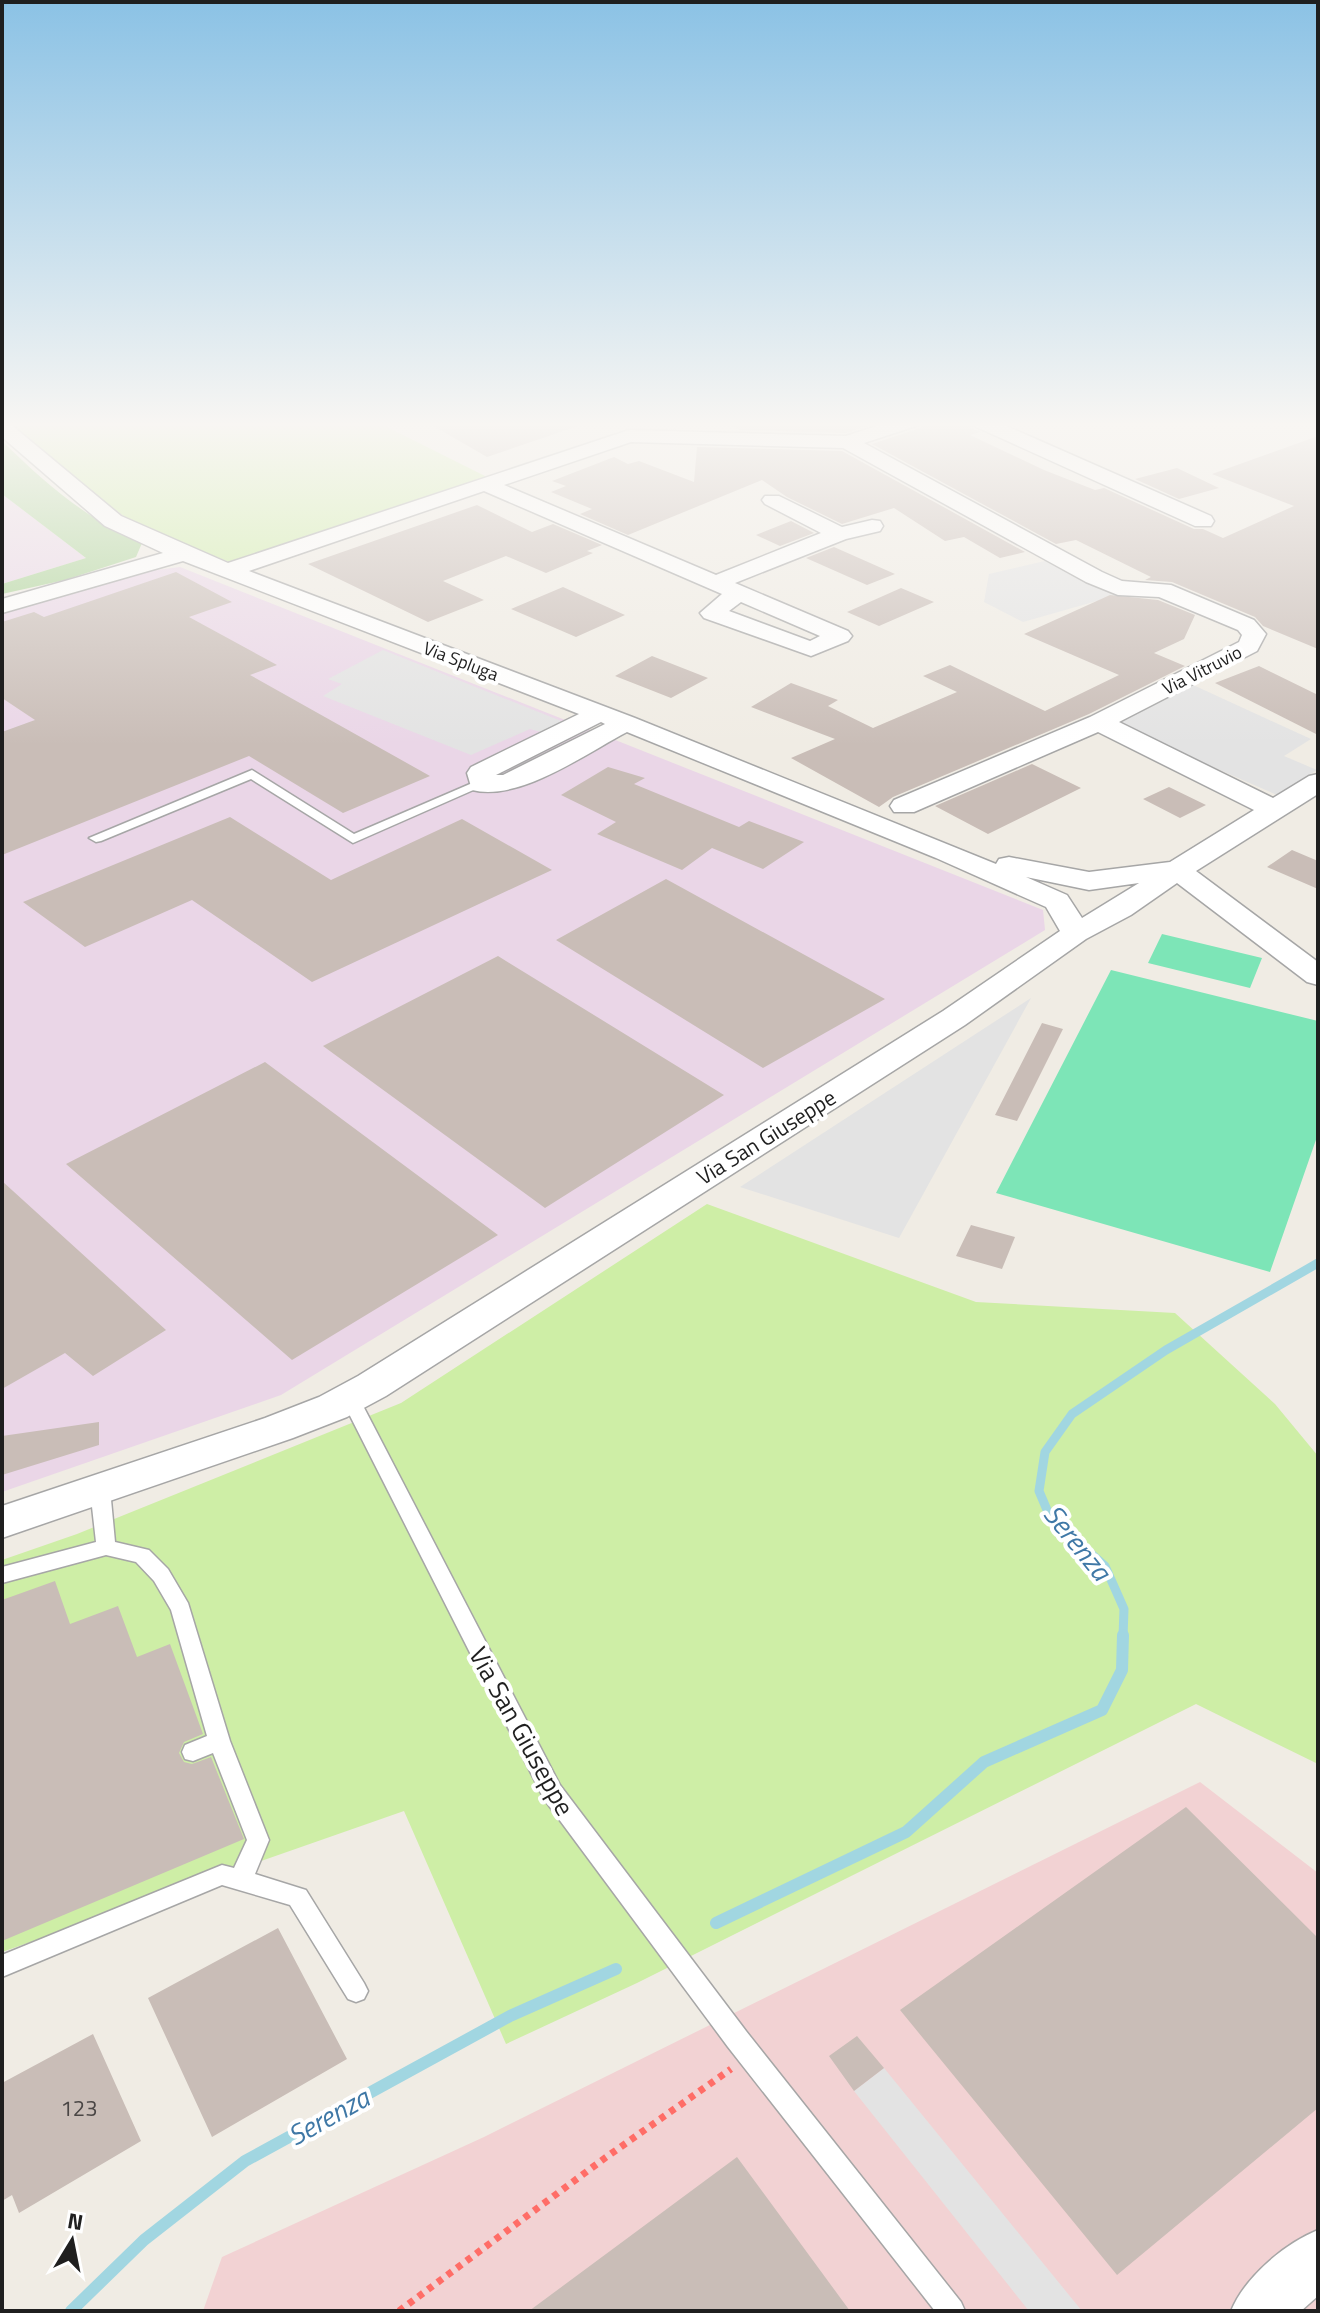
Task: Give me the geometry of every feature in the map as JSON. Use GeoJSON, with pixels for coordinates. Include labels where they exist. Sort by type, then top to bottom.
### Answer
{"type":"FeatureCollection","features":[{"type":"Feature","properties":{"kind":"street","name":"Via Spluga"},"geometry":{"type":"LineString","coordinates":[[130,529],[184,554],[626,723],[946,852],[1057,901],[1076,933]]}},
{"type":"Feature","properties":{"kind":"street"},"geometry":{"type":"LineString","coordinates":[[227,571],[357,529]]}},
{"type":"Feature","properties":{"kind":"street"},"geometry":{"type":"LineString","coordinates":[[589,529],[738,593]]}},
{"type":"Feature","properties":{"kind":"street"},"geometry":{"type":"LineString","coordinates":[[829,529],[839,534]]}},
{"type":"Feature","properties":{"kind":"street"},"geometry":{"type":"LineString","coordinates":[[715,583],[839,534],[860,529]]}},
{"type":"Feature","properties":{"kind":"street","name":"Via Vitruvio"},"geometry":{"type":"LineString","coordinates":[[904,806],[1099,722],[1249,646],[1254,634],[1246,625],[1163,590],[1118,588],[1006,529]]}},
{"type":"Feature","properties":{"kind":"street"},"geometry":{"type":"LineString","coordinates":[[2,606],[184,554]]}},
{"type":"Feature","properties":{"kind":"street"},"geometry":{"type":"LineString","coordinates":[[600,713],[480,773],[481,784],[508,783],[626,723]]}},
{"type":"Feature","properties":{"kind":"street"},"geometry":{"type":"LineString","coordinates":[[1099,722],[1275,810]]}},
{"type":"Feature","properties":{"kind":"street","name":"Via San Giuseppe"},"geometry":{"type":"LineString","coordinates":[[2,1522],[279,1428],[350,1398],[428,1352],[954,1018],[1076,933],[1121,909],[1177,870],[1318,782]]}},
{"type":"Feature","properties":{"kind":"street","name":"Via Spluga"},"geometry":{"type":"LineString","coordinates":[[946,852],[1089,881],[1177,870]]}},
{"type":"Feature","properties":{"kind":"street"},"geometry":{"type":"LineString","coordinates":[[1177,870],[1318,976]]}},
{"type":"Feature","properties":{"kind":"street","name":"Via Spluga"},"geometry":{"type":"LineString","coordinates":[[1089,881],[1121,909]]}},
{"type":"Feature","properties":{"kind":"street"},"geometry":{"type":"LineString","coordinates":[[1259,2311],[1318,2258]]}},
{"type":"Feature","properties":{"kind":"lane"},"geometry":{"type":"LineString","coordinates":[[96,838],[252,774],[353,839],[481,784]]}},
{"type":"Feature","properties":{"kind":"lane","name":"Via San Giuseppe"},"geometry":{"type":"LineString","coordinates":[[350,1398],[540,1774],[570,1820],[743,2047],[952,2311]]}},
{"type":"Feature","properties":{"kind":"lane"},"geometry":{"type":"LineString","coordinates":[[100,1489],[106,1547]]}},
{"type":"Feature","properties":{"kind":"lane"},"geometry":{"type":"LineString","coordinates":[[2,1575],[106,1547],[142,1556],[161,1575],[181,1609],[219,1741],[258,1840],[241,1879]]}},
{"type":"Feature","properties":{"kind":"lane"},"geometry":{"type":"LineString","coordinates":[[193,1752],[219,1741]]}},
{"type":"Feature","properties":{"kind":"lane"},"geometry":{"type":"LineString","coordinates":[[2,1966],[222,1875],[298,1897],[356,1991]]}},
{"type":"Feature","properties":{"kind":"path"},"geometry":{"type":"LineString","coordinates":[[399,2311],[563,2191],[743,2047]]}},
{"type":"Feature","properties":{"kind":"shaded area"},"geometry":{"type":"Polygon","coordinates":[[[2,529],[48,529],[86,558],[2,584],[2,529]]]}},
{"type":"Feature","properties":{"kind":"shaded area"},"geometry":{"type":"Polygon","coordinates":[[[1049,560],[1118,595],[1023,622],[984,602],[989,574],[1049,560]]]}},
{"type":"Feature","properties":{"kind":"shaded area"},"geometry":{"type":"Polygon","coordinates":[[[180,567],[1043,910],[1045,930],[281,1395],[2,1492],[2,614],[132,573],[180,567]]]}},
{"type":"Feature","properties":{"kind":"shaded area"},"geometry":{"type":"Polygon","coordinates":[[[383,650],[566,723],[544,733],[530,729],[471,755],[323,696],[342,684],[328,679],[383,650]]]}},
{"type":"Feature","properties":{"kind":"shaded area"},"geometry":{"type":"Polygon","coordinates":[[[1191,684],[1311,739],[1284,756],[1317,770],[1277,795],[1110,722],[1191,684]]]}},
{"type":"Feature","properties":{"kind":"shaded area"},"geometry":{"type":"Polygon","coordinates":[[[1031,998],[899,1238],[740,1187],[1031,998]]]}},
{"type":"Feature","properties":{"kind":"shaded area"},"geometry":{"type":"Polygon","coordinates":[[[1200,1782],[1318,1873],[1318,2311],[203,2311],[222,2257],[484,2137],[1200,1782]]]}},
{"type":"Feature","properties":{"kind":"shaded area"},"geometry":{"type":"Polygon","coordinates":[[[884,2068],[1082,2311],[1029,2311],[854,2091],[884,2068]]]}},
{"type":"Feature","properties":{"kind":"green space"},"geometry":{"type":"Polygon","coordinates":[[[48,529],[114,529],[142,543],[136,557],[65,580],[2,594],[2,584],[86,558],[48,529]]]}},
{"type":"Feature","properties":{"kind":"green space"},"geometry":{"type":"Polygon","coordinates":[[[148,529],[338,529],[234,564],[148,529]]]}},
{"type":"Feature","properties":{"kind":"green space"},"geometry":{"type":"Polygon","coordinates":[[[1162,934],[1262,958],[1250,988],[1148,963],[1162,934]]]}},
{"type":"Feature","properties":{"kind":"green space"},"geometry":{"type":"Polygon","coordinates":[[[1111,970],[1318,1021],[1318,1134],[1270,1272],[996,1193],[1111,970]]]}},
{"type":"Feature","properties":{"kind":"green space"},"geometry":{"type":"Polygon","coordinates":[[[707,1204],[976,1302],[1175,1313],[1275,1404],[1318,1456],[1318,1764],[1196,1704],[637,1983],[506,2044],[404,1811],[2,1952],[2,1560],[77,1534],[401,1403],[707,1204]]]}},
{"type":"Feature","properties":{"kind":"building"},"geometry":{"type":"Polygon","coordinates":[[[408,529],[526,529],[532,532],[565,529],[602,545],[587,551],[593,553],[546,573],[506,556],[443,581],[484,600],[428,622],[308,564],[408,529]]]}},
{"type":"Feature","properties":{"kind":"building"},"geometry":{"type":"Polygon","coordinates":[[[614,529],[643,529],[628,535],[614,529]]]}},
{"type":"Feature","properties":{"kind":"building"},"geometry":{"type":"Polygon","coordinates":[[[771,529],[806,529],[814,533],[780,546],[756,535],[771,529]]]}},
{"type":"Feature","properties":{"kind":"building"},"geometry":{"type":"Polygon","coordinates":[[[926,529],[983,529],[1025,552],[1000,558],[964,537],[945,541],[926,529]]]}},
{"type":"Feature","properties":{"kind":"building"},"geometry":{"type":"Polygon","coordinates":[[[1028,529],[1203,529],[1223,538],[1243,529],[1318,529],[1318,649],[1263,626],[1255,617],[1172,582],[1145,580],[1151,577],[1076,540],[1056,544],[1028,529]]]}},
{"type":"Feature","properties":{"kind":"building"},"geometry":{"type":"Polygon","coordinates":[[[834,547],[895,574],[867,585],[806,558],[834,547]]]}},
{"type":"Feature","properties":{"kind":"building"},"geometry":{"type":"Polygon","coordinates":[[[176,572],[232,602],[189,617],[277,665],[250,675],[430,776],[343,813],[249,756],[2,855],[2,732],[35,720],[2,698],[2,622],[34,612],[44,617],[176,572]]]}},
{"type":"Feature","properties":{"kind":"building"},"geometry":{"type":"Polygon","coordinates":[[[563,587],[625,615],[576,637],[511,609],[563,587]]]}},
{"type":"Feature","properties":{"kind":"building"},"geometry":{"type":"Polygon","coordinates":[[[901,588],[934,602],[879,626],[847,612],[901,588]]]}},
{"type":"Feature","properties":{"kind":"building"},"geometry":{"type":"Polygon","coordinates":[[[1110,595],[1158,600],[1195,615],[1184,639],[1154,653],[1185,666],[1089,714],[893,797],[879,807],[791,758],[835,739],[751,707],[791,683],[838,700],[828,706],[873,728],[957,692],[923,676],[950,665],[1045,711],[1119,675],[1024,634],[1110,595]]]}},
{"type":"Feature","properties":{"kind":"building"},"geometry":{"type":"Polygon","coordinates":[[[652,656],[708,678],[671,698],[615,676],[652,656]]]}},
{"type":"Feature","properties":{"kind":"building"},"geometry":{"type":"Polygon","coordinates":[[[1259,666],[1318,695],[1318,735],[1215,683],[1259,666]]]}},
{"type":"Feature","properties":{"kind":"building"},"geometry":{"type":"Polygon","coordinates":[[[1032,764],[1081,788],[988,834],[935,806],[1032,764]]]}},
{"type":"Feature","properties":{"kind":"building"},"geometry":{"type":"Polygon","coordinates":[[[608,767],[645,778],[634,784],[739,827],[749,821],[804,842],[763,869],[712,848],[682,870],[597,834],[616,822],[561,795],[608,767]]]}},
{"type":"Feature","properties":{"kind":"building"},"geometry":{"type":"Polygon","coordinates":[[[1169,787],[1206,805],[1180,818],[1143,799],[1169,787]]]}},
{"type":"Feature","properties":{"kind":"building"},"geometry":{"type":"Polygon","coordinates":[[[230,817],[331,880],[462,819],[552,870],[312,982],[192,900],[85,947],[23,902],[230,817]]]}},
{"type":"Feature","properties":{"kind":"building"},"geometry":{"type":"Polygon","coordinates":[[[1292,850],[1318,861],[1318,889],[1267,867],[1292,850]]]}},
{"type":"Feature","properties":{"kind":"building"},"geometry":{"type":"Polygon","coordinates":[[[666,879],[885,999],[763,1068],[556,940],[666,879]]]}},
{"type":"Feature","properties":{"kind":"building"},"geometry":{"type":"Polygon","coordinates":[[[498,956],[724,1095],[545,1208],[323,1046],[498,956]]]}},
{"type":"Feature","properties":{"kind":"building"},"geometry":{"type":"Polygon","coordinates":[[[1042,1023],[1063,1029],[1017,1121],[995,1115],[1042,1023]]]}},
{"type":"Feature","properties":{"kind":"building"},"geometry":{"type":"Polygon","coordinates":[[[265,1062],[498,1235],[292,1360],[66,1164],[265,1062]]]}},
{"type":"Feature","properties":{"kind":"building"},"geometry":{"type":"Polygon","coordinates":[[[2,1181],[166,1330],[93,1376],[65,1353],[2,1389],[2,1181]]]}},
{"type":"Feature","properties":{"kind":"building"},"geometry":{"type":"Polygon","coordinates":[[[971,1225],[1015,1237],[1002,1269],[956,1256],[971,1225]]]}},
{"type":"Feature","properties":{"kind":"building"},"geometry":{"type":"Polygon","coordinates":[[[99,1422],[99,1445],[2,1475],[2,1436],[99,1422]]]}},
{"type":"Feature","properties":{"kind":"building"},"geometry":{"type":"Polygon","coordinates":[[[55,1581],[70,1624],[118,1606],[137,1657],[170,1644],[203,1734],[184,1742],[179,1753],[184,1762],[192,1764],[211,1757],[244,1839],[2,1941],[2,1600],[55,1581]]]}},
{"type":"Feature","properties":{"kind":"building"},"geometry":{"type":"Polygon","coordinates":[[[1186,1807],[1318,1938],[1318,2108],[1117,2275],[900,2010],[1186,1807]]]}},
{"type":"Feature","properties":{"kind":"building"},"geometry":{"type":"Polygon","coordinates":[[[278,1928],[347,2059],[212,2137],[148,1998],[278,1928]]]}},
{"type":"Feature","properties":{"kind":"building"},"geometry":{"type":"Polygon","coordinates":[[[93,2034],[141,2141],[19,2213],[12,2195],[2,2201],[2,2083],[93,2034]]]}},
{"type":"Feature","properties":{"kind":"building"},"geometry":{"type":"Polygon","coordinates":[[[857,2036],[884,2068],[854,2091],[829,2056],[857,2036]]]}},
{"type":"Feature","properties":{"kind":"building"},"geometry":{"type":"Polygon","coordinates":[[[737,2157],[850,2311],[529,2311],[737,2157]]]}},
{"type":"Feature","properties":{"kind":"waterway","name":"Serenza"},"geometry":{"type":"LineString","coordinates":[[1123,1637],[1124,1609],[1105,1566],[1050,1517],[1039,1491],[1045,1452],[1072,1414],[1166,1350],[1318,1263]]}},
{"type":"Feature","properties":{"kind":"waterway","name":"Serenza"},"geometry":{"type":"LineString","coordinates":[[716,1923],[906,1832],[984,1762],[1102,1710],[1122,1670],[1123,1635]]}},
{"type":"Feature","properties":{"kind":"waterway","name":"Serenza"},"geometry":{"type":"LineString","coordinates":[[71,2311],[144,2240],[245,2161],[510,2016],[616,1969]]}}]}
